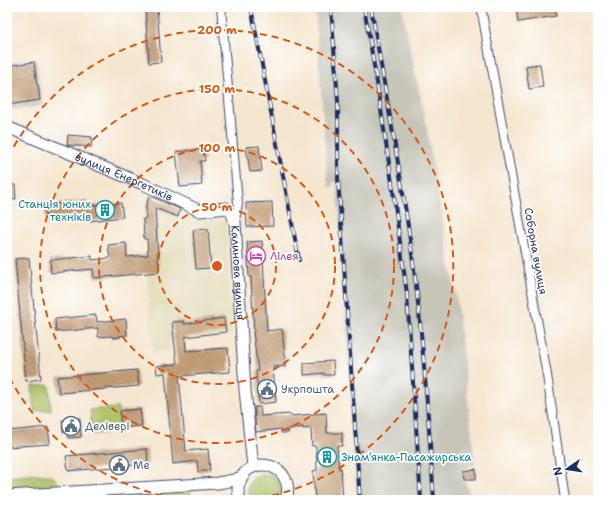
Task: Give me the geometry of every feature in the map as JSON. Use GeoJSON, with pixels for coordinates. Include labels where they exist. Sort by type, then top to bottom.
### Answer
{"type":"FeatureCollection","features":[{"type":"Feature","properties":{"kind":"street","name":"Калинова вулиця"},"geometry":{"type":"LineString","coordinates":[[221,7],[238,203],[235,222],[245,390],[252,467]]}},
{"type":"Feature","properties":{"kind":"street","name":"Соборна вулиця"},"geometry":{"type":"LineString","coordinates":[[481,7],[547,375],[565,500]]}},
{"type":"Feature","properties":{"kind":"street","name":"вулиця Енергетиків"},"geometry":{"type":"LineString","coordinates":[[7,127],[143,184],[200,211],[226,208],[231,211],[235,222]]}},
{"type":"Feature","properties":{"kind":"street"},"geometry":{"type":"LineString","coordinates":[[240,500],[238,488],[241,477],[252,467],[266,465],[278,470],[284,476],[288,484],[286,500]]}},
{"type":"Feature","properties":{"kind":"street"},"geometry":{"type":"LineString","coordinates":[[7,496],[163,485],[218,483],[241,477]]}},
{"type":"Feature","properties":{"kind":"shaded area"},"geometry":{"type":"Polygon","coordinates":[[[315,7],[402,7],[423,108],[457,302],[475,464],[463,471],[464,479],[472,500],[357,500],[337,182],[333,182],[333,187],[328,187],[315,7]]]}},
{"type":"Feature","properties":{"kind":"shaded area"},"geometry":{"type":"Polygon","coordinates":[[[36,59],[43,106],[7,111],[7,63],[36,59]]]}},
{"type":"Feature","properties":{"kind":"shaded area"},"geometry":{"type":"Polygon","coordinates":[[[150,196],[206,218],[226,222],[232,335],[169,342],[169,350],[153,352],[146,267],[149,266],[147,239],[144,239],[143,219],[146,218],[146,205],[150,196]]]}},
{"type":"Feature","properties":{"kind":"green space"},"geometry":{"type":"Polygon","coordinates":[[[49,385],[51,410],[34,411],[32,386],[49,385]]]}},
{"type":"Feature","properties":{"kind":"green space"},"geometry":{"type":"Polygon","coordinates":[[[118,408],[120,431],[92,434],[90,410],[118,408]]]}},
{"type":"Feature","properties":{"kind":"green space"},"geometry":{"type":"Polygon","coordinates":[[[38,474],[52,476],[58,483],[59,487],[7,492],[7,477],[38,474]]]}},
{"type":"Feature","properties":{"kind":"green space"},"geometry":{"type":"Polygon","coordinates":[[[260,474],[271,475],[278,480],[281,492],[278,500],[251,500],[248,492],[250,482],[260,474]]]}},
{"type":"Feature","properties":{"kind":"green space"},"geometry":{"type":"Polygon","coordinates":[[[190,490],[191,500],[32,500],[190,490]]]}},
{"type":"Feature","properties":{"kind":"building"},"geometry":{"type":"Polygon","coordinates":[[[157,7],[161,62],[149,63],[145,8],[157,7]]]}},
{"type":"Feature","properties":{"kind":"building"},"geometry":{"type":"Polygon","coordinates":[[[516,7],[555,7],[556,16],[518,22],[516,7]]]}},
{"type":"Feature","properties":{"kind":"building"},"geometry":{"type":"Polygon","coordinates":[[[34,62],[40,100],[7,105],[7,66],[34,62]]]}},
{"type":"Feature","properties":{"kind":"building"},"geometry":{"type":"Polygon","coordinates":[[[540,64],[543,87],[529,89],[526,66],[540,64]]]}},
{"type":"Feature","properties":{"kind":"building"},"geometry":{"type":"Polygon","coordinates":[[[68,135],[92,137],[91,147],[67,145],[68,135]]]}},
{"type":"Feature","properties":{"kind":"building"},"geometry":{"type":"Polygon","coordinates":[[[259,146],[262,171],[250,172],[246,147],[259,146]]]}},
{"type":"Feature","properties":{"kind":"building"},"geometry":{"type":"Polygon","coordinates":[[[203,149],[205,161],[200,161],[202,185],[180,187],[176,152],[203,149]]]}},
{"type":"Feature","properties":{"kind":"building"},"geometry":{"type":"Polygon","coordinates":[[[7,185],[15,185],[16,199],[7,200],[7,185]]]}},
{"type":"Feature","properties":{"kind":"building"},"geometry":{"type":"Polygon","coordinates":[[[150,196],[180,209],[178,217],[155,208],[159,272],[94,278],[93,269],[51,273],[50,260],[92,256],[92,260],[110,258],[108,245],[126,243],[127,257],[148,255],[147,239],[144,239],[143,219],[146,218],[146,205],[150,196]]]}},
{"type":"Feature","properties":{"kind":"building"},"geometry":{"type":"Polygon","coordinates":[[[87,201],[87,206],[121,203],[123,217],[89,221],[88,215],[46,219],[44,205],[87,201]]]}},
{"type":"Feature","properties":{"kind":"building"},"geometry":{"type":"Polygon","coordinates":[[[272,202],[273,226],[247,227],[246,203],[272,202]]]}},
{"type":"Feature","properties":{"kind":"building"},"geometry":{"type":"Polygon","coordinates":[[[208,229],[211,268],[196,269],[193,230],[208,229]]]}},
{"type":"Feature","properties":{"kind":"building"},"geometry":{"type":"Polygon","coordinates":[[[262,241],[267,331],[282,329],[286,366],[273,367],[276,402],[259,404],[256,371],[258,371],[253,332],[251,277],[249,277],[247,242],[262,241]]]}},
{"type":"Feature","properties":{"kind":"building"},"geometry":{"type":"Polygon","coordinates":[[[29,258],[41,379],[26,381],[15,259],[29,258]]]}},
{"type":"Feature","properties":{"kind":"building"},"geometry":{"type":"Polygon","coordinates":[[[96,315],[97,322],[126,319],[127,335],[113,338],[112,336],[98,337],[98,328],[56,332],[55,319],[96,315]]]}},
{"type":"Feature","properties":{"kind":"building"},"geometry":{"type":"Polygon","coordinates":[[[224,318],[226,332],[185,337],[186,351],[228,348],[230,372],[179,376],[186,451],[208,449],[210,470],[198,472],[197,461],[173,464],[165,373],[157,374],[156,366],[177,364],[172,322],[184,321],[184,324],[224,318]]]}},
{"type":"Feature","properties":{"kind":"building"},"geometry":{"type":"Polygon","coordinates":[[[333,361],[334,375],[324,375],[324,373],[304,375],[304,363],[333,361]]]}},
{"type":"Feature","properties":{"kind":"building"},"geometry":{"type":"Polygon","coordinates":[[[137,370],[139,386],[59,393],[57,377],[137,370]]]}},
{"type":"Feature","properties":{"kind":"building"},"geometry":{"type":"Polygon","coordinates":[[[254,407],[260,407],[261,416],[291,414],[291,416],[326,413],[327,433],[342,433],[342,446],[337,446],[339,469],[341,468],[343,500],[315,500],[313,471],[317,470],[316,446],[312,446],[311,428],[303,429],[303,427],[288,429],[288,433],[281,433],[281,429],[256,432],[254,407]]]}},
{"type":"Feature","properties":{"kind":"building"},"geometry":{"type":"Polygon","coordinates":[[[140,409],[142,426],[121,428],[120,411],[140,409]]]}},
{"type":"Feature","properties":{"kind":"building","name":"Делівері"},"geometry":{"type":"Polygon","coordinates":[[[80,418],[81,437],[68,438],[67,432],[63,432],[62,420],[80,418]]]}},
{"type":"Feature","properties":{"kind":"building"},"geometry":{"type":"Polygon","coordinates":[[[48,427],[50,444],[7,447],[7,431],[48,427]]]}},
{"type":"Feature","properties":{"kind":"building"},"geometry":{"type":"Polygon","coordinates":[[[147,449],[148,464],[68,471],[66,456],[147,449]]]}},
{"type":"Feature","properties":{"kind":"building"},"geometry":{"type":"Polygon","coordinates":[[[476,469],[476,479],[464,479],[463,471],[476,469]]]}},
{"type":"Feature","properties":{"kind":"railway"},"geometry":{"type":"LineString","coordinates":[[251,7],[299,260]]}},
{"type":"Feature","properties":{"kind":"railway"},"geometry":{"type":"LineString","coordinates":[[331,7],[338,101],[338,178],[360,500]]}},
{"type":"Feature","properties":{"kind":"railway"},"geometry":{"type":"LineString","coordinates":[[364,7],[377,83],[407,294],[421,500]]}},
{"type":"Feature","properties":{"kind":"railway"},"geometry":{"type":"LineString","coordinates":[[371,7],[413,258],[427,397],[434,500]]}},
{"type":"Feature","properties":{"kind":"place","name":"Станція юних техніків"},"geometry":{"type":"Point","coordinates":[105,210]}},
{"type":"Feature","properties":{"kind":"place","name":"Лілея"},"geometry":{"type":"Point","coordinates":[256,256]}},
{"type":"Feature","properties":{"kind":"place","name":"Укрпошта"},"geometry":{"type":"Point","coordinates":[267,389]}},
{"type":"Feature","properties":{"kind":"place","name":"Делівері"},"geometry":{"type":"Point","coordinates":[71,426]}},
{"type":"Feature","properties":{"kind":"place","name":"Знам'янка-Пасажирська"},"geometry":{"type":"Point","coordinates":[327,457]}},
{"type":"Feature","properties":{"kind":"place","name":"Me"},"geometry":{"type":"Point","coordinates":[119,465]}}]}
